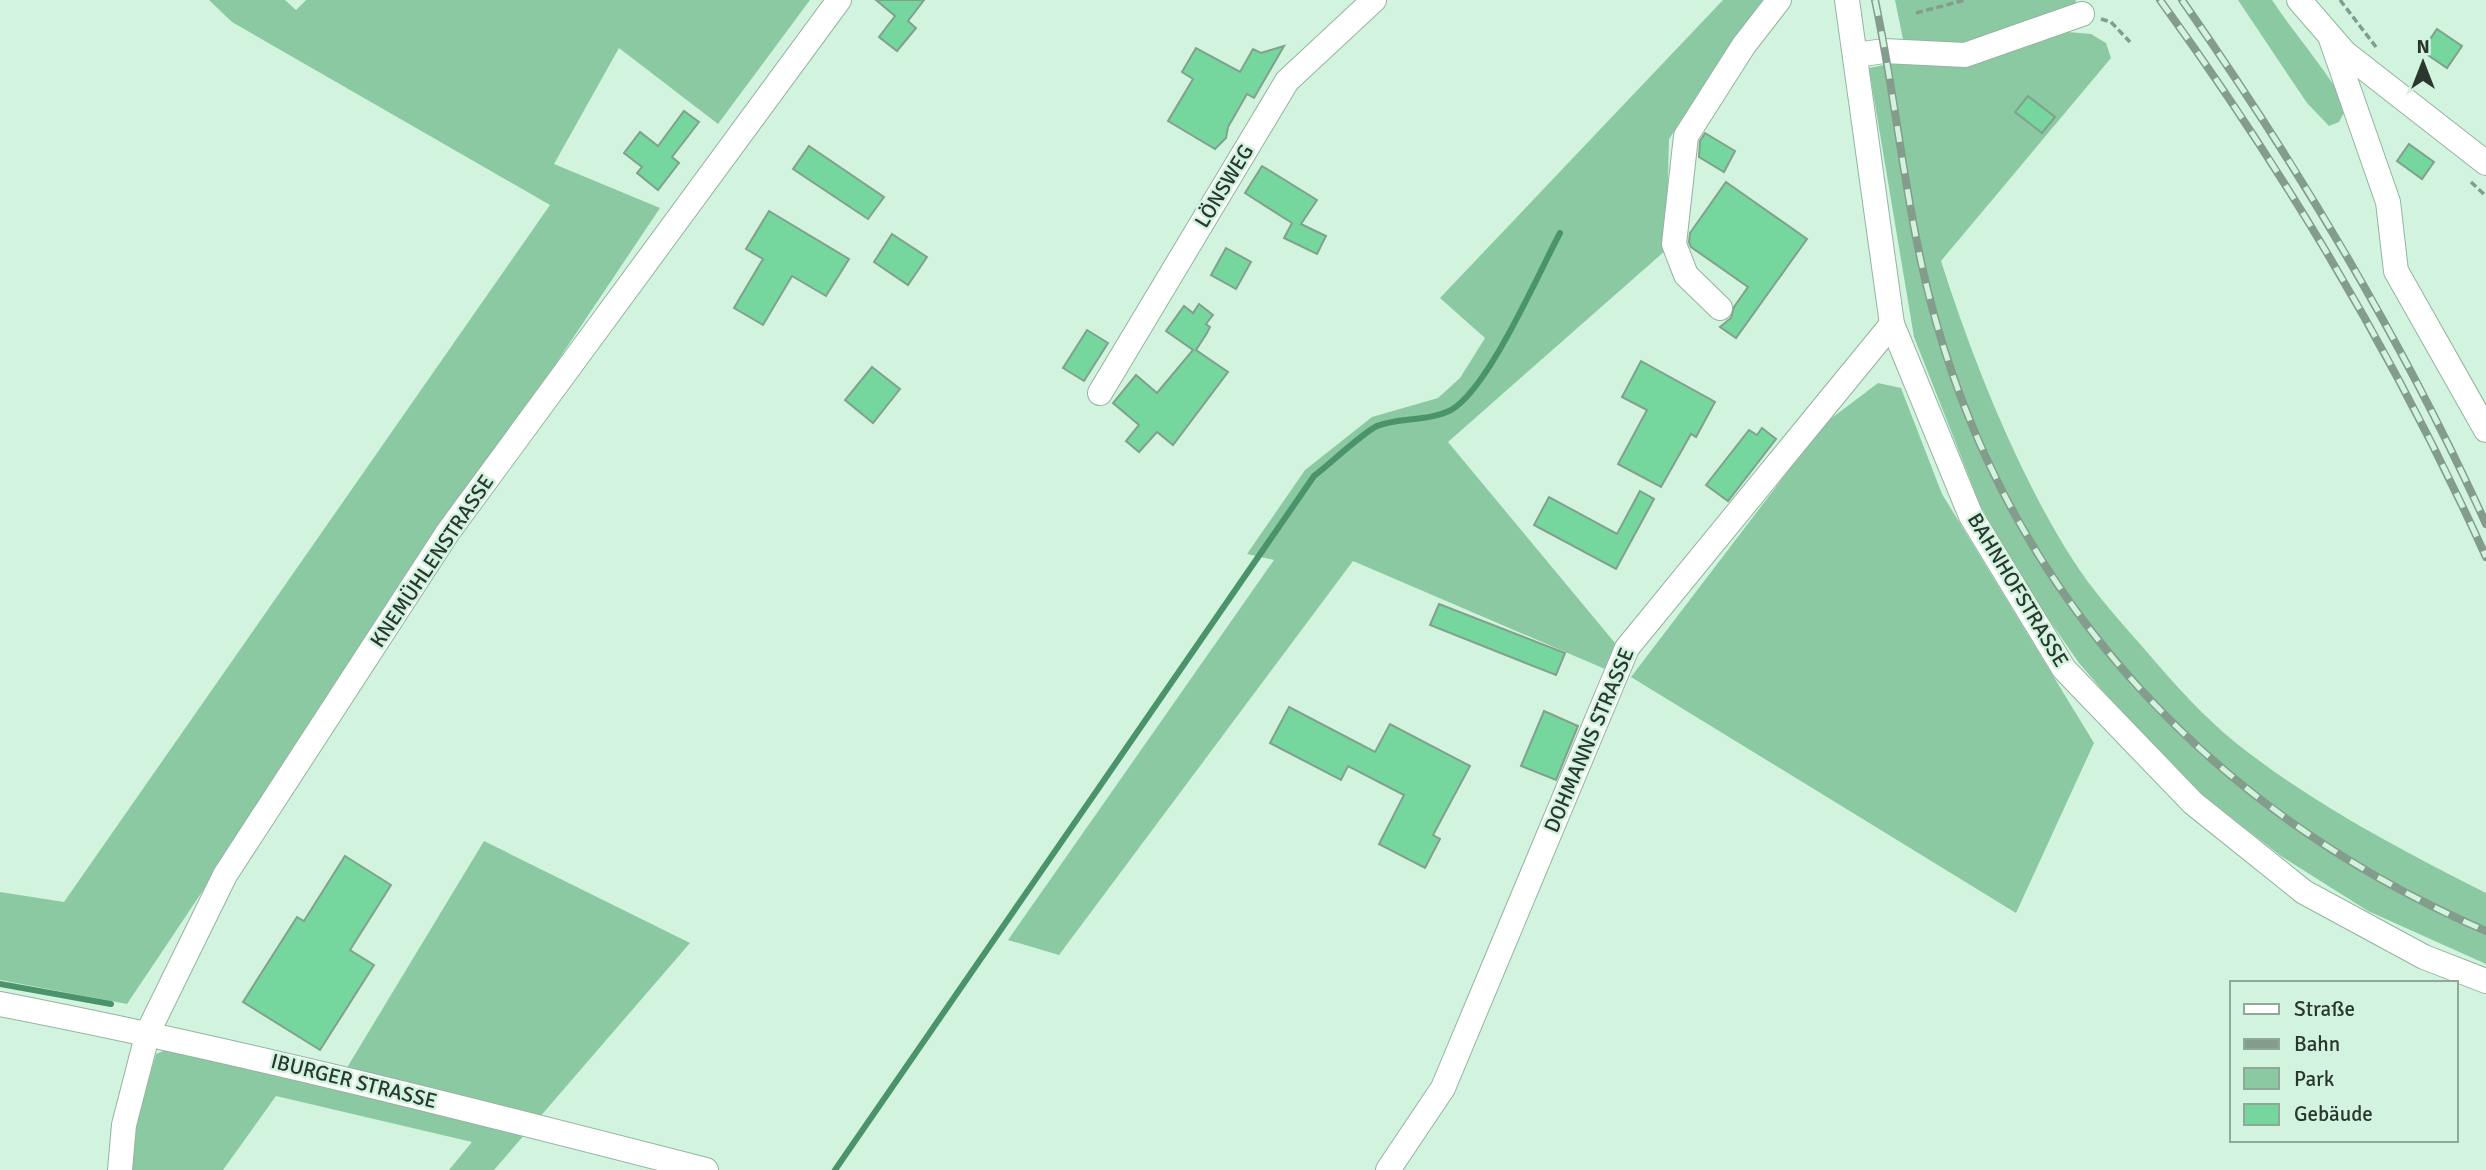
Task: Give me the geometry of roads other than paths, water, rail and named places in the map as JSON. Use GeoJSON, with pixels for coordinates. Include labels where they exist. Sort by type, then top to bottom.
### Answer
{"type":"FeatureCollection","features":[{"type":"Feature","properties":{"kind":"street","name":"KNEMÜHLENSTRASSE"},"geometry":{"type":"LineString","coordinates":[[120,1170],[124,1125],[148,1032],[225,875],[448,532],[839,0]]}},
{"type":"Feature","properties":{"kind":"street","name":"LÖNSWEG"},"geometry":{"type":"LineString","coordinates":[[1100,393],[1287,81],[1374,0]]}},
{"type":"Feature","properties":{"kind":"street"},"geometry":{"type":"LineString","coordinates":[[1720,307],[1686,275],[1674,244],[1686,136],[1744,45],[1779,0]]}},
{"type":"Feature","properties":{"kind":"street","name":"BAHNHOFSTRASSE"},"geometry":{"type":"LineString","coordinates":[[1847,0],[1892,324],[1971,516],[2064,669],[2193,803],[2304,892],[2424,957],[2486,981]]}},
{"type":"Feature","properties":{"kind":"street"},"geometry":{"type":"LineString","coordinates":[[2299,0],[2331,39],[2369,74],[2486,163]]}},
{"type":"Feature","properties":{"kind":"street"},"geometry":{"type":"LineString","coordinates":[[1856,55],[1884,51],[1965,55],[2082,14]]}},
{"type":"Feature","properties":{"kind":"street"},"geometry":{"type":"LineString","coordinates":[[2331,39],[2388,202],[2396,271],[2486,430]]}},
{"type":"Feature","properties":{"kind":"street","name":"DOHMANNS STRASSE"},"geometry":{"type":"LineString","coordinates":[[1388,1170],[1443,1088],[1627,648],[1892,324]]}},
{"type":"Feature","properties":{"kind":"street","name":"IBURGER STRASSE"},"geometry":{"type":"LineString","coordinates":[[0,1004],[148,1032],[347,1079],[706,1170]]}},
{"type":"Feature","properties":{"kind":"waterway"},"geometry":{"type":"LineString","coordinates":[[835,1170],[1314,476],[1377,426],[1442,414],[1466,398],[1512,329],[1560,233]]}},
{"type":"Feature","properties":{"kind":"waterway"},"geometry":{"type":"LineString","coordinates":[[0,984],[111,1004]]}},
{"type":"Feature","properties":{"kind":"railway"},"geometry":{"type":"LineString","coordinates":[[1875,0],[1917,245],[1937,325],[1973,427],[2019,522],[2076,610],[2142,691],[2216,763],[2299,827],[2389,884],[2486,931]]}},
{"type":"Feature","properties":{"kind":"railway"},"geometry":{"type":"LineString","coordinates":[[2160,0],[2252,133],[2337,270],[2415,411],[2486,557]]}},
{"type":"Feature","properties":{"kind":"railway"},"geometry":{"type":"LineString","coordinates":[[2182,0],[2267,126],[2346,255],[2419,387],[2486,524]]}}]}
